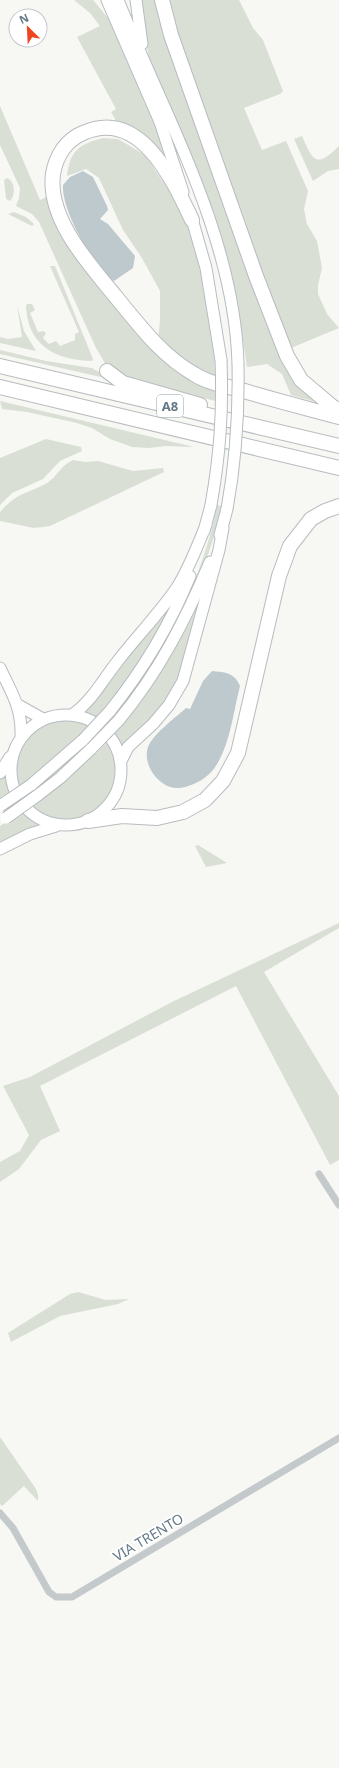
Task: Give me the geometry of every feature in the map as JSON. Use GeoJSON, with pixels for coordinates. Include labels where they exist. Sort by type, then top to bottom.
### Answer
{"type":"FeatureCollection","features":[{"type":"Feature","properties":{"kind":"highway"},"geometry":{"type":"LineString","coordinates":[[162,0],[174,42],[256,276],[287,356],[301,380],[333,408],[339,410]]}},
{"type":"Feature","properties":{"kind":"highway"},"geometry":{"type":"LineString","coordinates":[[192,220],[176,186],[156,156],[138,139],[114,128],[104,128],[88,130],[70,141],[63,148],[53,174],[55,197],[63,221],[70,235],[98,275],[162,350],[195,375],[215,383],[339,417]]}},
{"type":"Feature","properties":{"kind":"highway","name":"A8"},"geometry":{"type":"LineString","coordinates":[[0,366],[339,446]]}},
{"type":"Feature","properties":{"kind":"highway"},"geometry":{"type":"LineString","coordinates":[[107,371],[124,383],[179,398],[259,427]]}},
{"type":"Feature","properties":{"kind":"highway","name":"A8"},"geometry":{"type":"LineString","coordinates":[[0,387],[339,468]]}},
{"type":"Feature","properties":{"kind":"highway"},"geometry":{"type":"LineString","coordinates":[[88,820],[122,816],[157,818],[183,812],[205,800],[223,781],[238,753],[279,576],[290,546],[311,519],[325,511],[339,506]]}},
{"type":"Feature","properties":{"kind":"main road"},"geometry":{"type":"LineString","coordinates":[[98,0],[116,21]]}},
{"type":"Feature","properties":{"kind":"main road"},"geometry":{"type":"LineString","coordinates":[[0,806],[31,785],[83,740],[110,711],[136,678],[165,630],[183,593],[196,560],[211,505],[221,443],[222,401],[220,360],[206,268],[160,122],[107,0]]}},
{"type":"Feature","properties":{"kind":"main road"},"geometry":{"type":"LineString","coordinates":[[118,0],[190,168],[220,257],[232,309],[238,363],[239,420],[237,447],[219,550],[183,681],[169,705],[153,724],[128,747],[121,761]]}},
{"type":"Feature","properties":{"kind":"main road"},"geometry":{"type":"LineString","coordinates":[[136,0],[146,66]]}},
{"type":"Feature","properties":{"kind":"main road"},"geometry":{"type":"LineString","coordinates":[[72,715],[91,699],[118,660],[153,620],[176,588],[188,569],[206,525]]}},
{"type":"Feature","properties":{"kind":"main road"},"geometry":{"type":"LineString","coordinates":[[3,820],[60,778],[119,720],[146,686],[170,647],[194,599],[222,528]]}},
{"type":"Feature","properties":{"kind":"main road"},"geometry":{"type":"LineString","coordinates":[[0,668],[18,705],[21,720],[21,737]]}},
{"type":"Feature","properties":{"kind":"main road"},"geometry":{"type":"LineString","coordinates":[[18,705],[43,719]]}},
{"type":"Feature","properties":{"kind":"main road"},"geometry":{"type":"LineString","coordinates":[[0,773],[21,737],[31,727],[43,719],[57,715],[72,715],[86,718],[99,725],[109,735],[117,747],[121,761],[121,776],[114,796],[101,813],[74,825],[60,825],[46,822],[33,815],[22,805],[15,792],[11,779],[10,764],[14,750]]}},
{"type":"Feature","properties":{"kind":"main road"},"geometry":{"type":"LineString","coordinates":[[0,849],[30,834],[60,825]]}},
{"type":"Feature","properties":{"kind":"street"},"geometry":{"type":"LineString","coordinates":[[319,1174],[339,1205]]}},
{"type":"Feature","properties":{"kind":"street","name":"VIA TRENTO"},"geometry":{"type":"LineString","coordinates":[[0,1513],[13,1528],[49,1592],[56,1597],[72,1597],[339,1438]]}},
{"type":"Feature","properties":{"kind":"shaded area"},"geometry":{"type":"Polygon","coordinates":[[[74,0],[93,0],[113,24],[135,73],[175,174],[119,126],[111,112],[116,109],[77,37],[100,26],[90,13],[74,0]]]}},
{"type":"Feature","properties":{"kind":"shaded area"},"geometry":{"type":"Polygon","coordinates":[[[140,0],[159,0],[284,357],[330,406],[291,395],[282,374],[267,364],[247,367],[237,299],[218,231],[150,65],[140,0]]]}},
{"type":"Feature","properties":{"kind":"shaded area"},"geometry":{"type":"Polygon","coordinates":[[[170,0],[239,0],[253,28],[263,40],[283,91],[280,94],[244,108],[262,150],[286,141],[308,191],[304,209],[307,224],[317,241],[322,268],[318,285],[318,294],[327,314],[339,328],[291,348],[261,272],[219,148],[181,49],[170,0]]]}},
{"type":"Feature","properties":{"kind":"shaded area"},"geometry":{"type":"Polygon","coordinates":[[[0,106],[40,200],[51,195],[144,337],[216,388],[216,401],[128,381],[106,365],[96,348],[39,222],[32,214],[16,206],[20,188],[0,145],[0,106]]]}},
{"type":"Feature","properties":{"kind":"shaded area"},"geometry":{"type":"Polygon","coordinates":[[[302,136],[312,156],[316,159],[320,160],[325,158],[339,146],[339,169],[328,171],[313,181],[294,139],[302,136]]]}},
{"type":"Feature","properties":{"kind":"shaded area"},"geometry":{"type":"Polygon","coordinates":[[[103,138],[118,139],[145,155],[184,213],[206,290],[214,343],[215,379],[203,375],[158,342],[160,291],[142,258],[123,230],[99,178],[86,169],[67,176],[68,167],[77,150],[88,143],[103,138]]]}},
{"type":"Feature","properties":{"kind":"shaded area"},"geometry":{"type":"Polygon","coordinates":[[[83,171],[93,177],[107,206],[108,210],[100,219],[108,224],[135,256],[133,268],[114,281],[97,264],[89,252],[80,238],[67,209],[63,185],[70,177],[83,171]]]}},
{"type":"Feature","properties":{"kind":"shaded area"},"geometry":{"type":"Polygon","coordinates":[[[7,178],[12,182],[14,188],[10,201],[6,199],[4,180],[7,178]]]}},
{"type":"Feature","properties":{"kind":"shaded area"},"geometry":{"type":"Polygon","coordinates":[[[14,212],[26,217],[34,224],[32,226],[8,214],[14,212]]]}},
{"type":"Feature","properties":{"kind":"shaded area"},"geometry":{"type":"Polygon","coordinates":[[[50,266],[55,266],[93,359],[92,361],[67,358],[56,354],[38,341],[32,332],[28,320],[27,304],[32,304],[35,310],[30,313],[38,332],[43,331],[46,333],[43,338],[49,344],[56,341],[60,346],[75,340],[75,334],[79,332],[50,266]]]}},
{"type":"Feature","properties":{"kind":"shaded area"},"geometry":{"type":"Polygon","coordinates":[[[17,305],[24,331],[36,351],[0,343],[0,337],[8,339],[22,337],[17,305]]]}},
{"type":"Feature","properties":{"kind":"shaded area"},"geometry":{"type":"Polygon","coordinates":[[[0,350],[46,361],[92,368],[104,375],[105,378],[0,354],[0,350]]]}},
{"type":"Feature","properties":{"kind":"shaded area"},"geometry":{"type":"Polygon","coordinates":[[[0,401],[194,447],[132,447],[110,439],[92,428],[77,423],[27,412],[2,409],[0,401]]]}},
{"type":"Feature","properties":{"kind":"shaded area"},"geometry":{"type":"Polygon","coordinates":[[[46,439],[81,447],[82,451],[60,461],[43,479],[12,493],[0,505],[0,458],[46,439]]]}},
{"type":"Feature","properties":{"kind":"shaded area"},"geometry":{"type":"Polygon","coordinates":[[[73,460],[85,462],[98,461],[133,471],[163,468],[164,472],[50,526],[34,528],[0,521],[0,512],[12,500],[47,483],[73,460]]]}},
{"type":"Feature","properties":{"kind":"shaded area"},"geometry":{"type":"Polygon","coordinates":[[[217,505],[221,506],[219,521],[204,567],[160,658],[117,717],[114,712],[149,666],[179,615],[202,561],[211,533],[217,505]]]}},
{"type":"Feature","properties":{"kind":"shaded area"},"geometry":{"type":"Polygon","coordinates":[[[178,593],[156,640],[106,709],[105,708],[95,719],[83,713],[178,593]]]}},
{"type":"Feature","properties":{"kind":"shaded area"},"geometry":{"type":"Polygon","coordinates":[[[201,596],[177,683],[164,705],[121,750],[113,735],[123,725],[122,723],[166,662],[185,630],[201,596]]]}},
{"type":"Feature","properties":{"kind":"shaded area"},"geometry":{"type":"Polygon","coordinates":[[[212,671],[229,674],[235,678],[240,686],[227,741],[219,761],[210,774],[185,787],[175,788],[169,786],[157,779],[149,767],[147,760],[148,747],[154,737],[165,726],[186,708],[190,709],[203,681],[212,671]]]}},
{"type":"Feature","properties":{"kind":"shaded area"},"geometry":{"type":"Polygon","coordinates":[[[57,719],[73,719],[90,724],[79,736],[80,738],[18,789],[14,765],[16,755],[21,745],[27,736],[36,729],[57,719]]]}},
{"type":"Feature","properties":{"kind":"shaded area"},"geometry":{"type":"Polygon","coordinates":[[[87,741],[90,746],[38,792],[34,788],[49,777],[87,741]]]}},
{"type":"Feature","properties":{"kind":"shaded area"},"geometry":{"type":"Polygon","coordinates":[[[108,741],[116,763],[116,777],[112,791],[104,803],[94,811],[82,817],[68,819],[55,818],[41,814],[29,806],[95,751],[97,753],[108,741]]]}},
{"type":"Feature","properties":{"kind":"shaded area"},"geometry":{"type":"Polygon","coordinates":[[[4,774],[11,794],[0,802],[0,779],[4,774]]]}},
{"type":"Feature","properties":{"kind":"shaded area"},"geometry":{"type":"Polygon","coordinates":[[[22,811],[31,820],[41,824],[40,826],[0,846],[0,826],[22,811]]]}},
{"type":"Feature","properties":{"kind":"shaded area"},"geometry":{"type":"Polygon","coordinates":[[[198,845],[227,863],[206,867],[195,846],[198,845]]]}},
{"type":"Feature","properties":{"kind":"shaded area"},"geometry":{"type":"Polygon","coordinates":[[[339,923],[339,928],[264,972],[339,1096],[339,1160],[330,1165],[236,986],[40,1086],[60,1131],[41,1140],[19,1169],[0,1182],[0,1162],[20,1151],[29,1135],[3,1086],[30,1077],[172,1002],[339,923]]]}},
{"type":"Feature","properties":{"kind":"shaded area"},"geometry":{"type":"Polygon","coordinates":[[[78,1292],[106,1300],[129,1299],[118,1304],[60,1316],[11,1342],[8,1333],[70,1294],[78,1292]]]}},
{"type":"Feature","properties":{"kind":"shaded area"},"geometry":{"type":"Polygon","coordinates":[[[0,1437],[36,1489],[38,1501],[24,1486],[2,1506],[0,1504],[0,1437]]]}}]}
